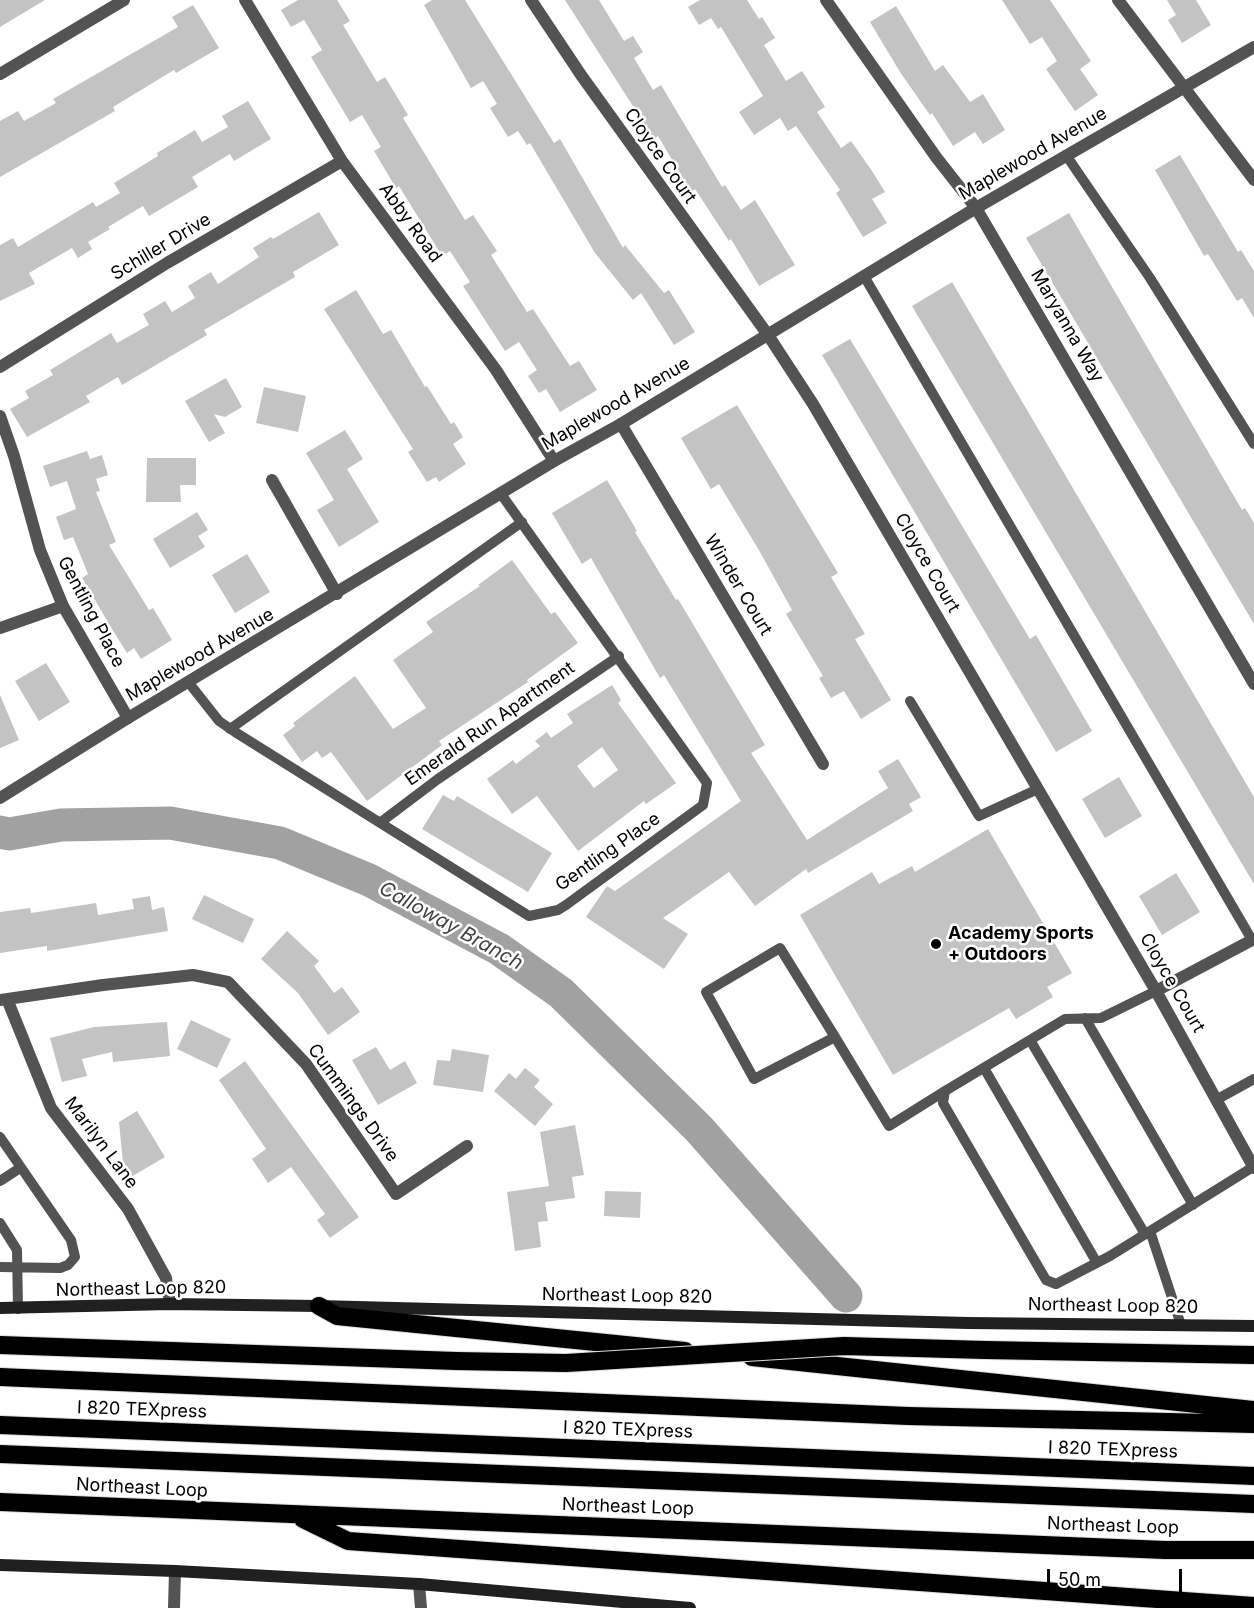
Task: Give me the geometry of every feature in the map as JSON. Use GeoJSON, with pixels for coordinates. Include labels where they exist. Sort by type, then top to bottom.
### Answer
{"type":"FeatureCollection","features":[{"type":"Feature","properties":{"kind":"highway"},"geometry":{"type":"LineString","coordinates":[[319,1306],[337,1316],[1254,1410]]}},
{"type":"Feature","properties":{"kind":"highway"},"geometry":{"type":"LineString","coordinates":[[0,1346],[456,1362],[566,1363],[844,1346],[1254,1355]]}},
{"type":"Feature","properties":{"kind":"highway"},"geometry":{"type":"LineString","coordinates":[[0,1377],[896,1415],[1254,1424]]}},
{"type":"Feature","properties":{"kind":"highway","name":"I 820 TEXpress"},"geometry":{"type":"LineString","coordinates":[[0,1425],[1254,1476]]}},
{"type":"Feature","properties":{"kind":"highway"},"geometry":{"type":"LineString","coordinates":[[0,1454],[1254,1504]]}},
{"type":"Feature","properties":{"kind":"highway","name":"Northeast Loop"},"geometry":{"type":"LineString","coordinates":[[0,1502],[296,1516],[1165,1550],[1254,1550]]}},
{"type":"Feature","properties":{"kind":"highway"},"geometry":{"type":"LineString","coordinates":[[296,1516],[348,1541],[1254,1606]]}},
{"type":"Feature","properties":{"kind":"main road","name":"Northeast Loop 820"},"geometry":{"type":"LineString","coordinates":[[0,1308],[170,1304],[319,1306],[968,1323],[1254,1326]]}},
{"type":"Feature","properties":{"kind":"main road"},"geometry":{"type":"LineString","coordinates":[[0,1565],[175,1570],[419,1584],[690,1608]]}},
{"type":"Feature","properties":{"kind":"street"},"geometry":{"type":"LineString","coordinates":[[0,74],[124,0]]}},
{"type":"Feature","properties":{"kind":"street","name":"Abby Road"},"geometry":{"type":"LineString","coordinates":[[245,0],[342,161],[496,370],[554,461]]}},
{"type":"Feature","properties":{"kind":"street","name":"Cloyce Court"},"geometry":{"type":"LineString","coordinates":[[531,0],[580,75],[768,335],[813,404],[1156,991],[1254,1168]]}},
{"type":"Feature","properties":{"kind":"street","name":"Maryanna Way"},"geometry":{"type":"LineString","coordinates":[[826,0],[936,157],[976,208],[1254,684]]}},
{"type":"Feature","properties":{"kind":"street"},"geometry":{"type":"LineString","coordinates":[[1118,0],[1254,180]]}},
{"type":"Feature","properties":{"kind":"street","name":"Maplewood Avenue"},"geometry":{"type":"LineString","coordinates":[[0,798],[128,718],[554,461],[621,424],[976,208],[1254,47]]}},
{"type":"Feature","properties":{"kind":"street","name":"Schiller Drive"},"geometry":{"type":"LineString","coordinates":[[0,367],[167,263],[342,161]]}},
{"type":"Feature","properties":{"kind":"street","name":"Gentling Place"},"geometry":{"type":"LineString","coordinates":[[0,416],[14,456],[40,550],[63,606],[128,718]]}},
{"type":"Feature","properties":{"kind":"street","name":"Winder Court"},"geometry":{"type":"LineString","coordinates":[[621,424],[823,764]]}},
{"type":"Feature","properties":{"kind":"street"},"geometry":{"type":"LineString","coordinates":[[272,480],[337,594]]}},
{"type":"Feature","properties":{"kind":"street"},"geometry":{"type":"LineString","coordinates":[[0,628],[63,606]]}},
{"type":"Feature","properties":{"kind":"street"},"geometry":{"type":"LineString","coordinates":[[1156,991],[1253,940]]}},
{"type":"Feature","properties":{"kind":"street","name":"Cummings Drive"},"geometry":{"type":"LineString","coordinates":[[3,1000],[193,975],[228,982],[306,1064],[396,1194],[466,1146]]}},
{"type":"Feature","properties":{"kind":"street","name":"Marilyn Lane"},"geometry":{"type":"LineString","coordinates":[[3,1000],[51,1108],[139,1228],[166,1278],[170,1304]]}},
{"type":"Feature","properties":{"kind":"street"},"geometry":{"type":"LineString","coordinates":[[174,1608],[175,1570]]}},
{"type":"Feature","properties":{"kind":"street"},"geometry":{"type":"LineString","coordinates":[[419,1584],[421,1608]]}},
{"type":"Feature","properties":{"kind":"lane"},"geometry":{"type":"LineString","coordinates":[[1066,155],[1150,278],[1254,444]]}},
{"type":"Feature","properties":{"kind":"lane"},"geometry":{"type":"LineString","coordinates":[[864,276],[1253,940]]}},
{"type":"Feature","properties":{"kind":"lane","name":"Gentling Place"},"geometry":{"type":"LineString","coordinates":[[189,683],[219,721],[230,729],[529,916],[558,910],[703,805],[707,783],[619,656],[501,494]]}},
{"type":"Feature","properties":{"kind":"lane"},"geometry":{"type":"LineString","coordinates":[[230,729],[522,522]]}},
{"type":"Feature","properties":{"kind":"lane","name":"Emerald Run Apartment"},"geometry":{"type":"LineString","coordinates":[[381,822],[438,779],[619,656]]}},
{"type":"Feature","properties":{"kind":"lane"},"geometry":{"type":"LineString","coordinates":[[910,701],[979,816],[1038,789]]}},
{"type":"Feature","properties":{"kind":"lane"},"geometry":{"type":"LineString","coordinates":[[835,1037],[754,1079],[706,992],[780,948],[835,1037],[889,1126],[1065,1019],[1109,1015],[1156,991]]}},
{"type":"Feature","properties":{"kind":"lane"},"geometry":{"type":"LineString","coordinates":[[1084,1018],[1192,1205]]}},
{"type":"Feature","properties":{"kind":"lane"},"geometry":{"type":"LineString","coordinates":[[1030,1040],[1148,1233],[1181,1325]]}},
{"type":"Feature","properties":{"kind":"lane"},"geometry":{"type":"LineString","coordinates":[[984,1068],[1097,1263]]}},
{"type":"Feature","properties":{"kind":"lane"},"geometry":{"type":"LineString","coordinates":[[1216,1100],[1254,1079]]}},
{"type":"Feature","properties":{"kind":"lane"},"geometry":{"type":"LineString","coordinates":[[945,1091],[943,1103],[1046,1280],[1056,1284],[1097,1263],[1254,1168]]}},
{"type":"Feature","properties":{"kind":"lane"},"geometry":{"type":"LineString","coordinates":[[0,1137],[71,1240],[75,1257],[68,1265],[60,1268],[0,1267]]}},
{"type":"Feature","properties":{"kind":"lane"},"geometry":{"type":"LineString","coordinates":[[0,1181],[20,1168]]}},
{"type":"Feature","properties":{"kind":"lane"},"geometry":{"type":"LineString","coordinates":[[0,1223],[17,1250],[20,1268],[18,1309]]}},
{"type":"Feature","properties":{"kind":"building"},"geometry":{"type":"Polygon","coordinates":[[[0,0],[45,0],[0,27],[0,0]]]}},
{"type":"Feature","properties":{"kind":"building"},"geometry":{"type":"Polygon","coordinates":[[[298,0],[337,0],[350,21],[343,25],[377,82],[385,77],[408,115],[403,118],[465,220],[473,215],[497,251],[491,255],[527,312],[533,309],[570,366],[579,361],[597,390],[560,412],[546,389],[539,393],[528,376],[537,370],[519,342],[505,351],[463,286],[470,282],[450,251],[442,256],[399,186],[396,188],[374,151],[381,147],[362,115],[350,122],[311,57],[322,50],[304,20],[291,27],[281,10],[298,0]]]}},
{"type":"Feature","properties":{"kind":"building"},"geometry":{"type":"Polygon","coordinates":[[[432,0],[465,0],[554,143],[560,139],[623,248],[625,245],[664,293],[669,290],[695,332],[674,345],[641,293],[633,300],[595,253],[530,143],[527,145],[518,131],[508,137],[490,108],[497,104],[483,81],[471,88],[424,5],[432,0]]]}},
{"type":"Feature","properties":{"kind":"building"},"geometry":{"type":"Polygon","coordinates":[[[565,0],[599,0],[624,41],[633,36],[643,52],[634,58],[653,90],[661,85],[722,187],[725,185],[741,210],[755,200],[795,265],[759,286],[731,239],[729,241],[695,189],[691,192],[658,136],[654,139],[565,0]]]}},
{"type":"Feature","properties":{"kind":"building"},"geometry":{"type":"Polygon","coordinates":[[[700,0],[747,0],[759,19],[762,17],[775,38],[764,45],[786,81],[802,71],[825,107],[817,112],[841,148],[851,141],[885,192],[872,199],[887,223],[863,237],[836,193],[840,190],[796,126],[788,131],[780,118],[754,135],[739,112],[763,96],[721,27],[718,29],[711,18],[699,25],[688,7],[700,0]]]}},
{"type":"Feature","properties":{"kind":"building"},"geometry":{"type":"Polygon","coordinates":[[[1002,0],[1050,0],[1091,61],[1080,69],[1098,95],[1075,111],[1046,69],[1057,61],[1042,37],[1030,44],[1002,0]]]}},
{"type":"Feature","properties":{"kind":"building"},"geometry":{"type":"Polygon","coordinates":[[[1167,0],[1196,0],[1211,25],[1182,43],[1168,20],[1176,15],[1167,0]]]}},
{"type":"Feature","properties":{"kind":"building"},"geometry":{"type":"Polygon","coordinates":[[[193,5],[219,48],[176,73],[174,70],[113,107],[115,111],[0,177],[0,121],[18,111],[24,121],[56,103],[53,99],[178,27],[172,17],[193,5]]]}},
{"type":"Feature","properties":{"kind":"building"},"geometry":{"type":"Polygon","coordinates":[[[896,6],[935,71],[943,65],[970,102],[983,94],[1005,130],[983,144],[975,132],[953,146],[932,113],[930,115],[900,72],[870,22],[896,6]]]}},
{"type":"Feature","properties":{"kind":"building"},"geometry":{"type":"Polygon","coordinates":[[[248,101],[271,139],[234,161],[230,154],[192,177],[198,187],[149,216],[143,206],[108,227],[110,229],[88,242],[92,249],[78,258],[72,248],[29,273],[35,284],[0,301],[0,245],[13,238],[18,247],[93,202],[96,207],[120,193],[114,183],[158,156],[157,153],[195,130],[202,142],[228,127],[222,116],[248,101]]]}},
{"type":"Feature","properties":{"kind":"building"},"geometry":{"type":"Polygon","coordinates":[[[1180,155],[1238,252],[1241,250],[1254,271],[1254,318],[1242,298],[1237,301],[1208,254],[1204,256],[1155,170],[1180,155]]]}},
{"type":"Feature","properties":{"kind":"building"},"geometry":{"type":"Polygon","coordinates":[[[319,212],[339,245],[293,272],[295,277],[204,330],[207,335],[122,385],[118,377],[86,396],[90,402],[27,437],[10,409],[29,398],[25,391],[53,375],[50,370],[111,333],[117,343],[149,325],[143,314],[165,301],[172,312],[195,298],[188,286],[211,272],[218,284],[259,257],[253,248],[319,212]]]}},
{"type":"Feature","properties":{"kind":"building"},"geometry":{"type":"Polygon","coordinates":[[[1069,213],[1242,510],[1245,508],[1254,523],[1254,624],[1026,238],[1069,213]]]}},
{"type":"Feature","properties":{"kind":"building"},"geometry":{"type":"Polygon","coordinates":[[[952,282],[1254,797],[1254,884],[912,306],[952,282]]]}},
{"type":"Feature","properties":{"kind":"building"},"geometry":{"type":"Polygon","coordinates":[[[356,290],[383,334],[391,330],[425,387],[427,386],[451,424],[454,422],[463,437],[453,444],[466,464],[439,482],[436,477],[427,482],[408,452],[413,449],[324,309],[356,290]]]}},
{"type":"Feature","properties":{"kind":"building"},"geometry":{"type":"Polygon","coordinates":[[[850,339],[1030,639],[1036,635],[1092,731],[1056,752],[822,355],[850,339]]]}},
{"type":"Feature","properties":{"kind":"building"},"geometry":{"type":"Polygon","coordinates":[[[226,378],[242,407],[225,417],[214,414],[225,433],[209,442],[185,401],[226,378]]]}},
{"type":"Feature","properties":{"kind":"building"},"geometry":{"type":"Polygon","coordinates":[[[264,387],[306,396],[298,432],[256,423],[264,387]]]}},
{"type":"Feature","properties":{"kind":"building"},"geometry":{"type":"Polygon","coordinates":[[[737,405],[838,573],[831,577],[865,634],[855,639],[891,700],[861,719],[844,691],[831,698],[819,678],[823,676],[786,614],[792,610],[760,552],[719,484],[711,489],[681,438],[737,405]]]}},
{"type":"Feature","properties":{"kind":"building"},"geometry":{"type":"Polygon","coordinates":[[[345,430],[363,459],[347,469],[379,522],[339,547],[317,510],[334,500],[306,453],[345,430]]]}},
{"type":"Feature","properties":{"kind":"building"},"geometry":{"type":"Polygon","coordinates":[[[87,451],[90,459],[102,455],[108,475],[96,479],[100,491],[96,492],[116,542],[109,545],[149,610],[153,608],[172,640],[141,659],[134,648],[127,653],[112,629],[82,578],[88,574],[73,537],[64,540],[56,517],[76,509],[67,481],[50,487],[43,466],[87,451]]]}},
{"type":"Feature","properties":{"kind":"building"},"geometry":{"type":"Polygon","coordinates":[[[147,458],[196,458],[196,485],[180,485],[181,502],[146,502],[147,458]]]}},
{"type":"Feature","properties":{"kind":"building"},"geometry":{"type":"Polygon","coordinates":[[[607,480],[637,531],[635,532],[765,745],[751,753],[807,840],[888,788],[878,771],[898,759],[921,797],[909,804],[913,811],[808,873],[806,869],[755,906],[729,872],[663,918],[688,934],[664,969],[586,917],[607,886],[615,891],[741,801],[664,675],[660,678],[591,558],[582,564],[552,513],[607,480]]]}},
{"type":"Feature","properties":{"kind":"building"},"geometry":{"type":"Polygon","coordinates":[[[197,512],[208,530],[198,536],[205,547],[170,568],[153,539],[197,512]]]}},
{"type":"Feature","properties":{"kind":"building"},"geometry":{"type":"Polygon","coordinates":[[[247,554],[270,592],[235,613],[212,575],[247,554]]]}},
{"type":"Feature","properties":{"kind":"building"},"geometry":{"type":"Polygon","coordinates":[[[512,560],[551,614],[555,612],[578,643],[527,680],[528,682],[439,741],[442,745],[367,801],[331,752],[322,758],[317,751],[302,762],[283,735],[295,726],[293,723],[355,676],[393,729],[426,708],[393,660],[433,632],[426,622],[480,586],[478,585],[512,560]]]}},
{"type":"Feature","properties":{"kind":"building"},"geometry":{"type":"Polygon","coordinates":[[[46,663],[70,702],[39,721],[15,681],[46,663]]]}},
{"type":"Feature","properties":{"kind":"building"},"geometry":{"type":"Polygon","coordinates":[[[612,685],[621,700],[618,703],[676,783],[646,804],[644,801],[578,851],[537,796],[512,814],[487,779],[513,760],[516,764],[540,746],[535,741],[547,732],[551,738],[573,723],[567,714],[612,685]],[[602,747],[577,766],[594,788],[618,770],[602,747]]]}},
{"type":"Feature","properties":{"kind":"building"},"geometry":{"type":"Polygon","coordinates":[[[0,695],[19,740],[0,748],[0,695]]]}},
{"type":"Feature","properties":{"kind":"building"},"geometry":{"type":"Polygon","coordinates":[[[1119,777],[1142,816],[1105,838],[1082,799],[1119,777]]]}},
{"type":"Feature","properties":{"kind":"building"},"geometry":{"type":"Polygon","coordinates":[[[443,795],[454,801],[457,796],[552,853],[528,892],[422,829],[443,795]]]}},
{"type":"Feature","properties":{"kind":"building","name":"Academy Sports + Outdoors"},"geometry":{"type":"Polygon","coordinates":[[[988,829],[1072,973],[1047,987],[1053,997],[1016,1019],[1009,1008],[893,1075],[800,915],[872,872],[879,884],[912,866],[915,872],[988,829]]]}},
{"type":"Feature","properties":{"kind":"building"},"geometry":{"type":"Polygon","coordinates":[[[1176,873],[1200,912],[1162,935],[1139,896],[1176,873]]]}},
{"type":"Feature","properties":{"kind":"building"},"geometry":{"type":"Polygon","coordinates":[[[204,895],[254,919],[243,943],[192,919],[204,895]]]}},
{"type":"Feature","properties":{"kind":"building"},"geometry":{"type":"Polygon","coordinates":[[[150,896],[152,910],[164,907],[168,931],[47,951],[47,946],[0,953],[0,912],[30,908],[31,913],[96,903],[98,915],[134,909],[132,899],[150,896]]]}},
{"type":"Feature","properties":{"kind":"building"},"geometry":{"type":"Polygon","coordinates":[[[287,931],[319,961],[314,966],[334,993],[342,987],[360,1012],[328,1035],[298,993],[261,959],[287,931]]]}},
{"type":"Feature","properties":{"kind":"building"},"geometry":{"type":"Polygon","coordinates":[[[191,1020],[231,1039],[217,1068],[177,1049],[191,1020]]]}},
{"type":"Feature","properties":{"kind":"building"},"geometry":{"type":"Polygon","coordinates":[[[167,1022],[170,1056],[113,1062],[112,1052],[82,1059],[87,1076],[62,1082],[50,1038],[94,1027],[167,1022]]]}},
{"type":"Feature","properties":{"kind":"building"},"geometry":{"type":"Polygon","coordinates":[[[376,1047],[390,1070],[405,1061],[417,1083],[378,1105],[352,1060],[376,1047]]]}},
{"type":"Feature","properties":{"kind":"building"},"geometry":{"type":"Polygon","coordinates":[[[452,1049],[489,1055],[483,1092],[433,1085],[437,1060],[450,1061],[452,1049]]]}},
{"type":"Feature","properties":{"kind":"building"},"geometry":{"type":"Polygon","coordinates":[[[245,1061],[359,1217],[330,1238],[317,1220],[325,1214],[291,1167],[268,1183],[252,1159],[266,1149],[219,1080],[245,1061]]]}},
{"type":"Feature","properties":{"kind":"building"},"geometry":{"type":"Polygon","coordinates":[[[525,1068],[540,1080],[534,1087],[553,1104],[535,1126],[494,1091],[509,1073],[516,1079],[525,1068]]]}},
{"type":"Feature","properties":{"kind":"building"},"geometry":{"type":"Polygon","coordinates":[[[137,1111],[165,1157],[131,1177],[123,1163],[119,1122],[137,1111]]]}},
{"type":"Feature","properties":{"kind":"building"},"geometry":{"type":"Polygon","coordinates":[[[575,1125],[584,1175],[572,1177],[575,1198],[545,1202],[548,1221],[538,1222],[541,1247],[515,1251],[507,1192],[549,1186],[540,1132],[575,1125]]]}},
{"type":"Feature","properties":{"kind":"building"},"geometry":{"type":"Polygon","coordinates":[[[605,1191],[641,1192],[640,1218],[604,1216],[605,1191]]]}},
{"type":"Feature","properties":{"kind":"waterway","name":"Calloway Branch"},"geometry":{"type":"LineString","coordinates":[[0,832],[9,834],[61,825],[170,823],[280,843],[369,880],[499,949],[561,993],[699,1129],[846,1296]]}},
{"type":"Feature","properties":{"kind":"place","name":"Academy Sports + Outdoors"},"geometry":{"type":"Point","coordinates":[936,944]}}]}
